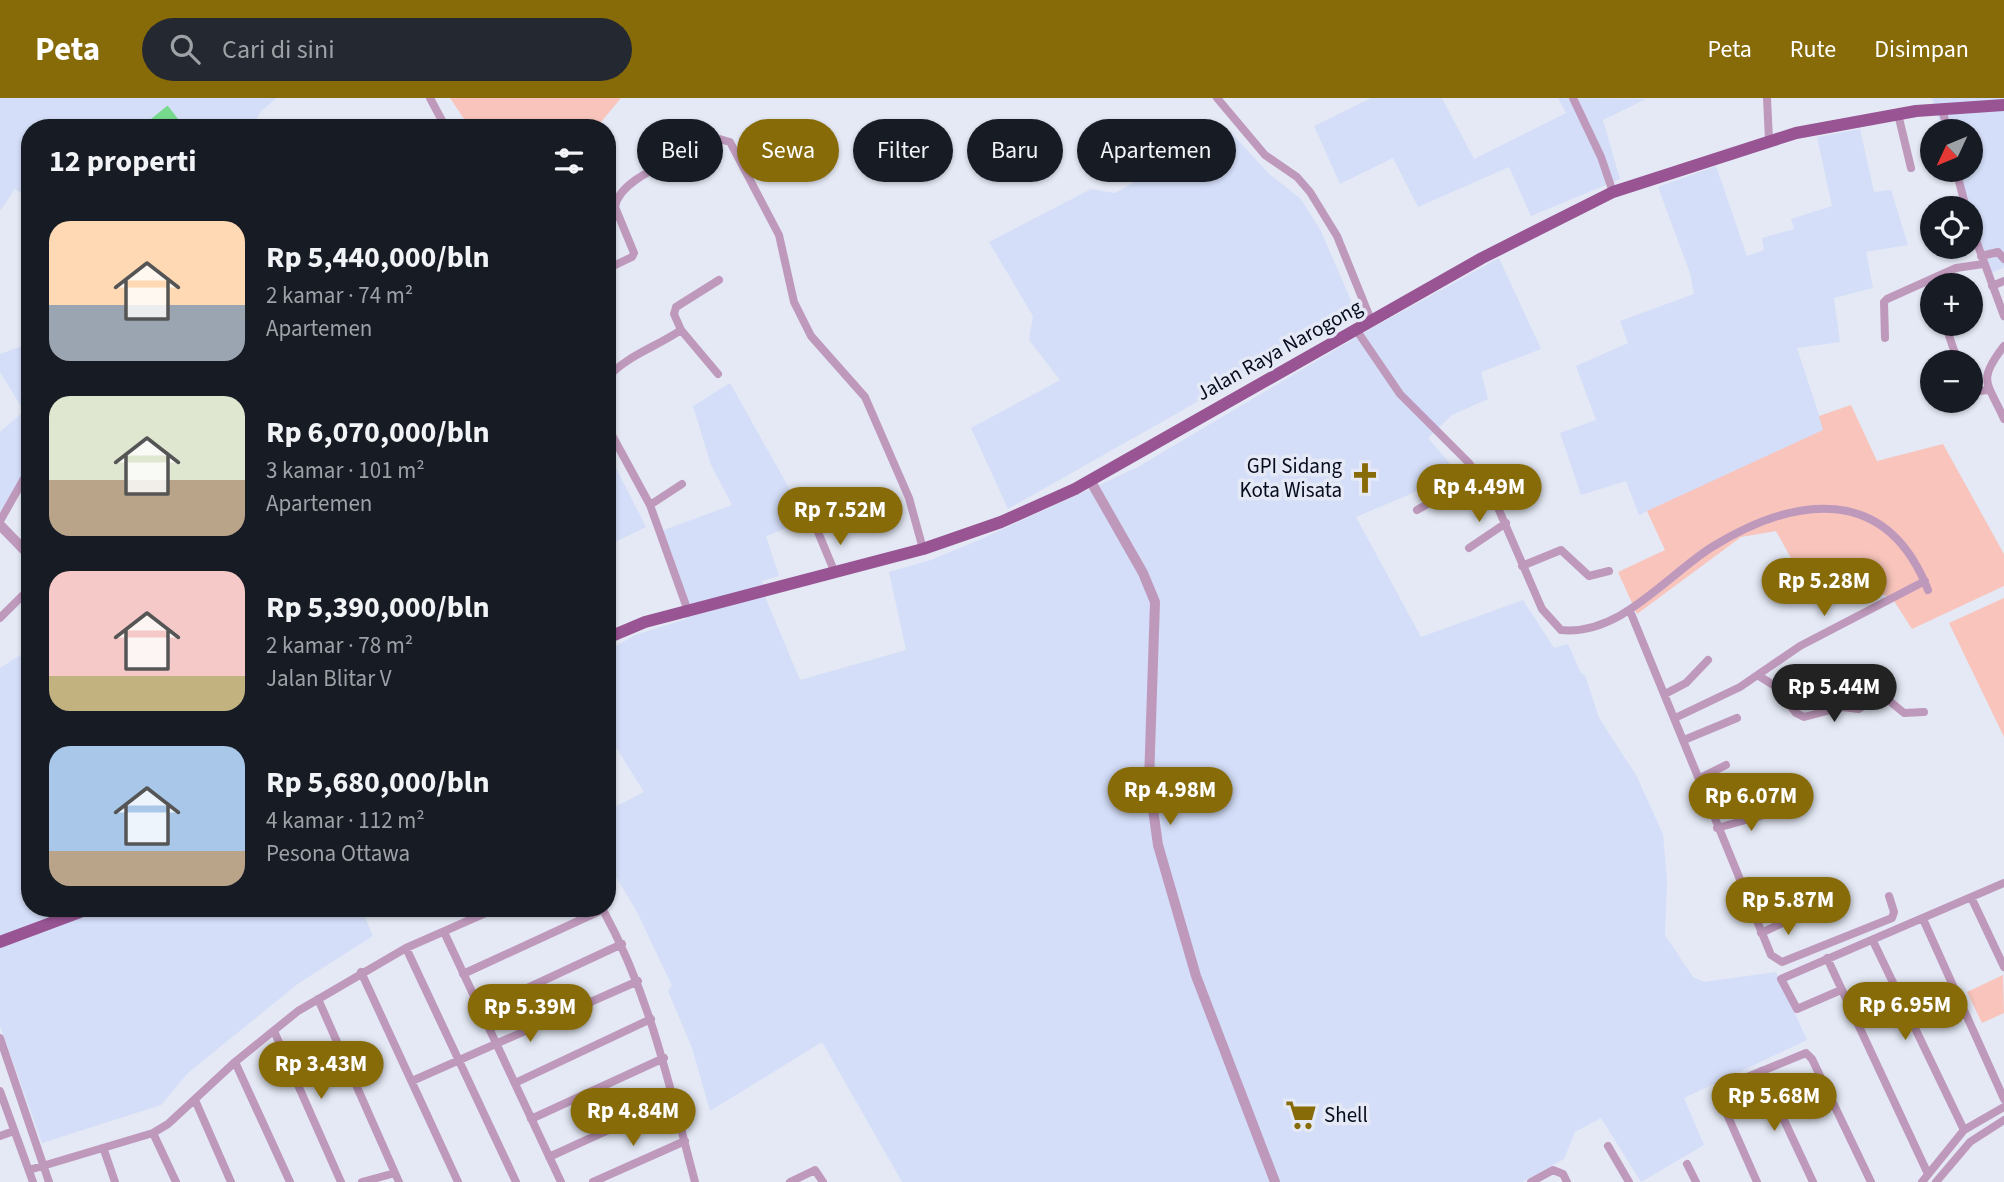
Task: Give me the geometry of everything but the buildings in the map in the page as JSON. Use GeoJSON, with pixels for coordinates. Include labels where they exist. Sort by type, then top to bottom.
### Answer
{"type":"FeatureCollection","features":[{"type":"Feature","properties":{"kind":"main road","name":"Jalan Raya Narogong"},"geometry":{"type":"LineString","coordinates":[[616,634],[645,622],[923,549],[1001,522],[1090,481],[1355,328],[1545,225],[1613,192],[1769,140],[1898,114],[2004,107]]}},
{"type":"Feature","properties":{"kind":"main road"},"geometry":{"type":"LineString","coordinates":[[0,942],[58,917]]}},
{"type":"Feature","properties":{"kind":"street"},"geometry":{"type":"LineString","coordinates":[[430,98],[441,119]]}},
{"type":"Feature","properties":{"kind":"street"},"geometry":{"type":"LineString","coordinates":[[1217,98],[1265,155],[1297,177],[1310,192],[1337,236],[1371,320]]}},
{"type":"Feature","properties":{"kind":"street"},"geometry":{"type":"LineString","coordinates":[[1573,98],[1601,156],[1613,192]]}},
{"type":"Feature","properties":{"kind":"street"},"geometry":{"type":"LineString","coordinates":[[1767,98],[1769,140]]}},
{"type":"Feature","properties":{"kind":"street"},"geometry":{"type":"LineString","coordinates":[[1942,109],[1945,119]]}},
{"type":"Feature","properties":{"kind":"street"},"geometry":{"type":"LineString","coordinates":[[1898,114],[1911,168]]}},
{"type":"Feature","properties":{"kind":"street"},"geometry":{"type":"LineString","coordinates":[[616,205],[634,181],[670,162],[690,162],[699,150],[716,138],[730,142],[779,234],[794,302],[811,336],[865,397],[909,498],[923,549]]}},
{"type":"Feature","properties":{"kind":"street"},"geometry":{"type":"LineString","coordinates":[[616,209],[634,253],[632,257],[616,265]]}},
{"type":"Feature","properties":{"kind":"street"},"geometry":{"type":"LineString","coordinates":[[1948,273],[1998,252],[2004,259]]}},
{"type":"Feature","properties":{"kind":"street"},"geometry":{"type":"LineString","coordinates":[[1982,260],[2004,316]]}},
{"type":"Feature","properties":{"kind":"street"},"geometry":{"type":"LineString","coordinates":[[718,374],[681,330],[674,314],[676,307],[719,280]]}},
{"type":"Feature","properties":{"kind":"street"},"geometry":{"type":"LineString","coordinates":[[1992,286],[2004,281]]}},
{"type":"Feature","properties":{"kind":"street"},"geometry":{"type":"LineString","coordinates":[[1885,338],[1884,302],[1920,288]]}},
{"type":"Feature","properties":{"kind":"street"},"geometry":{"type":"LineString","coordinates":[[1355,328],[1400,394],[1469,463],[1495,501],[1542,609],[1561,630],[1586,628],[1630,611],[1712,547],[1762,523],[1824,506],[1852,511],[1892,532],[1926,586],[1800,646],[1759,676],[1675,718]]}},
{"type":"Feature","properties":{"kind":"street"},"geometry":{"type":"LineString","coordinates":[[616,370],[628,360],[657,346],[681,330]]}},
{"type":"Feature","properties":{"kind":"street"},"geometry":{"type":"LineString","coordinates":[[2004,346],[1987,367],[1987,390],[2004,419]]}},
{"type":"Feature","properties":{"kind":"street"},"geometry":{"type":"LineString","coordinates":[[1983,390],[1987,390]]}},
{"type":"Feature","properties":{"kind":"street"},"geometry":{"type":"LineString","coordinates":[[616,443],[650,505],[688,611]]}},
{"type":"Feature","properties":{"kind":"street"},"geometry":{"type":"LineString","coordinates":[[1417,510],[1431,502],[1469,463]]}},
{"type":"Feature","properties":{"kind":"street"},"geometry":{"type":"LineString","coordinates":[[1090,481],[1143,573],[1154,602],[1149,781],[1158,845],[1196,976],[1275,1182]]}},
{"type":"Feature","properties":{"kind":"street"},"geometry":{"type":"LineString","coordinates":[[21,484],[0,523],[21,546]]}},
{"type":"Feature","properties":{"kind":"street"},"geometry":{"type":"LineString","coordinates":[[650,505],[682,484]]}},
{"type":"Feature","properties":{"kind":"street"},"geometry":{"type":"LineString","coordinates":[[1469,548],[1506,523]]}},
{"type":"Feature","properties":{"kind":"street"},"geometry":{"type":"LineString","coordinates":[[818,532],[835,573]]}},
{"type":"Feature","properties":{"kind":"street"},"geometry":{"type":"LineString","coordinates":[[1522,566],[1561,550],[1588,576],[1609,571]]}},
{"type":"Feature","properties":{"kind":"street"},"geometry":{"type":"LineString","coordinates":[[0,618],[21,597]]}},
{"type":"Feature","properties":{"kind":"street"},"geometry":{"type":"LineString","coordinates":[[1630,611],[1700,778],[1717,828],[1767,951],[1782,962],[1892,918],[1894,912],[1889,896]]}},
{"type":"Feature","properties":{"kind":"street"},"geometry":{"type":"LineString","coordinates":[[1665,694],[1686,683],[1708,660]]}},
{"type":"Feature","properties":{"kind":"street"},"geometry":{"type":"LineString","coordinates":[[1759,676],[1775,687],[1796,713],[1804,717],[1842,707],[1858,709],[1881,694],[1904,713],[1924,712]]}},
{"type":"Feature","properties":{"kind":"street"},"geometry":{"type":"LineString","coordinates":[[1684,740],[1737,718]]}},
{"type":"Feature","properties":{"kind":"street"},"geometry":{"type":"LineString","coordinates":[[1700,778],[1726,765]]}},
{"type":"Feature","properties":{"kind":"street"},"geometry":{"type":"LineString","coordinates":[[1717,828],[1778,811]]}},
{"type":"Feature","properties":{"kind":"street"},"geometry":{"type":"LineString","coordinates":[[1841,990],[1797,1009],[1780,984],[1784,976],[1873,941],[2004,883]]}},
{"type":"Feature","properties":{"kind":"street"},"geometry":{"type":"LineString","coordinates":[[1971,897],[2004,967]]}},
{"type":"Feature","properties":{"kind":"street"},"geometry":{"type":"LineString","coordinates":[[1761,933],[1802,914]]}},
{"type":"Feature","properties":{"kind":"street"},"geometry":{"type":"LineString","coordinates":[[29,1170],[104,1150],[153,1133],[195,1100],[235,1062],[318,999],[405,948],[477,917]]}},
{"type":"Feature","properties":{"kind":"street"},"geometry":{"type":"LineString","coordinates":[[463,974],[585,917]]}},
{"type":"Feature","properties":{"kind":"street"},"geometry":{"type":"LineString","coordinates":[[607,917],[638,981],[664,1058],[694,1181]]}},
{"type":"Feature","properties":{"kind":"street"},"geometry":{"type":"LineString","coordinates":[[1923,919],[2004,1099]]}},
{"type":"Feature","properties":{"kind":"street"},"geometry":{"type":"LineString","coordinates":[[444,932],[561,1182]]}},
{"type":"Feature","properties":{"kind":"street"},"geometry":{"type":"LineString","coordinates":[[1873,941],[1964,1130]]}},
{"type":"Feature","properties":{"kind":"street"},"geometry":{"type":"LineString","coordinates":[[480,1010],[622,944]]}},
{"type":"Feature","properties":{"kind":"street"},"geometry":{"type":"LineString","coordinates":[[405,948],[456,1061],[516,1182]]}},
{"type":"Feature","properties":{"kind":"street"},"geometry":{"type":"LineString","coordinates":[[1827,958],[1928,1174]]}},
{"type":"Feature","properties":{"kind":"street"},"geometry":{"type":"LineString","coordinates":[[361,972],[458,1182]]}},
{"type":"Feature","properties":{"kind":"street"},"geometry":{"type":"LineString","coordinates":[[412,1081],[638,981]]}},
{"type":"Feature","properties":{"kind":"street"},"geometry":{"type":"LineString","coordinates":[[318,999],[397,1178],[362,1182]]}},
{"type":"Feature","properties":{"kind":"street"},"geometry":{"type":"LineString","coordinates":[[514,1083],[651,1019]]}},
{"type":"Feature","properties":{"kind":"street"},"geometry":{"type":"LineString","coordinates":[[274,1031],[341,1182]]}},
{"type":"Feature","properties":{"kind":"street"},"geometry":{"type":"LineString","coordinates":[[0,1038],[49,1182]]}},
{"type":"Feature","properties":{"kind":"street"},"geometry":{"type":"LineString","coordinates":[[1757,1182],[1718,1094],[1723,1087],[1801,1053],[1812,1059],[1871,1182]]}},
{"type":"Feature","properties":{"kind":"street"},"geometry":{"type":"LineString","coordinates":[[531,1119],[664,1058]]}},
{"type":"Feature","properties":{"kind":"street"},"geometry":{"type":"LineString","coordinates":[[235,1062],[290,1182]]}},
{"type":"Feature","properties":{"kind":"street"},"geometry":{"type":"LineString","coordinates":[[1761,1071],[1813,1182]]}},
{"type":"Feature","properties":{"kind":"street"},"geometry":{"type":"LineString","coordinates":[[0,1091],[33,1182]]}},
{"type":"Feature","properties":{"kind":"street"},"geometry":{"type":"LineString","coordinates":[[195,1100],[232,1182]]}},
{"type":"Feature","properties":{"kind":"street"},"geometry":{"type":"LineString","coordinates":[[549,1157],[674,1100]]}},
{"type":"Feature","properties":{"kind":"street"},"geometry":{"type":"LineString","coordinates":[[1922,1182],[1964,1130],[2004,1107]]}},
{"type":"Feature","properties":{"kind":"street"},"geometry":{"type":"LineString","coordinates":[[1936,1182],[1970,1142],[2004,1120]]}},
{"type":"Feature","properties":{"kind":"street"},"geometry":{"type":"LineString","coordinates":[[0,1136],[14,1131]]}},
{"type":"Feature","properties":{"kind":"street"},"geometry":{"type":"LineString","coordinates":[[153,1133],[176,1182]]}},
{"type":"Feature","properties":{"kind":"street"},"geometry":{"type":"LineString","coordinates":[[593,1182],[685,1141]]}},
{"type":"Feature","properties":{"kind":"street"},"geometry":{"type":"LineString","coordinates":[[1608,1146],[1629,1182]]}},
{"type":"Feature","properties":{"kind":"street"},"geometry":{"type":"LineString","coordinates":[[104,1150],[116,1182]]}},
{"type":"Feature","properties":{"kind":"street"},"geometry":{"type":"LineString","coordinates":[[1687,1164],[1696,1182]]}},
{"type":"Feature","properties":{"kind":"street"},"geometry":{"type":"LineString","coordinates":[[790,1182],[815,1170],[823,1182]]}},
{"type":"Feature","properties":{"kind":"street"},"geometry":{"type":"LineString","coordinates":[[1531,1182],[1553,1170],[1563,1174],[1567,1182]]}},
{"type":"Feature","properties":{"kind":"shaded area"},"geometry":{"type":"Polygon","coordinates":[[[0,98],[277,98],[261,111],[257,119],[21,119],[21,193],[15,189],[0,211],[0,98]]]}},
{"type":"Feature","properties":{"kind":"shaded area"},"geometry":{"type":"Polygon","coordinates":[[[450,98],[621,98],[604,119],[464,119],[450,98]]]}},
{"type":"Feature","properties":{"kind":"shaded area"},"geometry":{"type":"Polygon","coordinates":[[[1371,98],[1442,98],[1474,159],[1566,113],[1558,98],[1646,99],[1603,120],[1620,179],[1531,216],[1509,167],[1418,207],[1393,158],[1340,184],[1314,126],[1371,98]]]}},
{"type":"Feature","properties":{"kind":"shaded area"},"geometry":{"type":"Polygon","coordinates":[[[1932,98],[2004,98],[2004,267],[1992,273],[1983,255],[1983,196],[1960,196],[1956,182],[1983,182],[1983,119],[1939,119],[1932,98]]]}},
{"type":"Feature","properties":{"kind":"shaded area"},"geometry":{"type":"Polygon","coordinates":[[[167,106],[178,119],[151,119],[167,106]]]}},
{"type":"Feature","properties":{"kind":"shaded area"},"geometry":{"type":"Polygon","coordinates":[[[1860,129],[1874,192],[1891,190],[1908,245],[1866,252],[1873,288],[1834,298],[1840,342],[1797,348],[1824,430],[1639,515],[1626,481],[1581,495],[1560,433],[1596,420],[1576,366],[1628,343],[1620,321],[1694,294],[1690,273],[1658,187],[1716,166],[1747,256],[1764,250],[1762,238],[1794,229],[1791,219],[1832,206],[1817,137],[1860,129]]]}},
{"type":"Feature","properties":{"kind":"shaded area"},"geometry":{"type":"Polygon","coordinates":[[[1236,138],[1268,173],[1301,199],[1321,231],[1356,312],[1008,509],[971,428],[1060,380],[1029,340],[1033,316],[989,242],[1091,189],[1115,193],[1134,182],[1236,182],[1236,138]]]}},
{"type":"Feature","properties":{"kind":"shaded area"},"geometry":{"type":"Polygon","coordinates":[[[1499,258],[1541,349],[1481,372],[1488,399],[1452,415],[1428,438],[1452,466],[1413,493],[1356,517],[1421,637],[1523,600],[1554,648],[1568,644],[1581,673],[1585,675],[1599,718],[1636,775],[1663,834],[1667,881],[1665,935],[1693,977],[1704,982],[1776,972],[1807,1040],[1684,1098],[1704,1145],[1641,1182],[1601,1118],[1575,1132],[1564,1159],[1522,1182],[902,1182],[822,1042],[710,1111],[692,1048],[668,991],[672,986],[636,910],[616,877],[616,806],[644,792],[616,747],[616,646],[635,635],[686,619],[661,531],[732,505],[711,465],[693,406],[730,383],[807,520],[766,536],[779,576],[762,581],[766,599],[800,680],[906,650],[889,572],[931,560],[972,543],[1136,468],[1365,332],[1499,258]]]}},
{"type":"Feature","properties":{"kind":"shaded area"},"geometry":{"type":"Polygon","coordinates":[[[21,346],[21,406],[0,372],[0,354],[21,346]]]}},
{"type":"Feature","properties":{"kind":"shaded area"},"geometry":{"type":"Polygon","coordinates":[[[1851,405],[1877,461],[1943,444],[2004,554],[2004,586],[1912,629],[1892,598],[1857,585],[1813,598],[1776,531],[1741,537],[1637,614],[1618,572],[1665,550],[1647,511],[1823,430],[1819,416],[1851,405]]]}},
{"type":"Feature","properties":{"kind":"shaded area"},"geometry":{"type":"Polygon","coordinates":[[[21,414],[21,490],[0,528],[0,432],[21,414]]]}},
{"type":"Feature","properties":{"kind":"shaded area"},"geometry":{"type":"Polygon","coordinates":[[[616,468],[646,527],[616,542],[616,468]]]}},
{"type":"Feature","properties":{"kind":"shaded area"},"geometry":{"type":"Polygon","coordinates":[[[2004,598],[2004,737],[1949,623],[2004,598]]]}},
{"type":"Feature","properties":{"kind":"shaded area"},"geometry":{"type":"Polygon","coordinates":[[[21,655],[21,917],[365,917],[373,936],[299,983],[188,1073],[161,1105],[42,1143],[0,1026],[0,668],[21,655]]]}},
{"type":"Feature","properties":{"kind":"shaded area"},"geometry":{"type":"Polygon","coordinates":[[[2003,975],[2004,1013],[1982,1023],[1967,992],[2003,975]]]}},
{"type":"Feature","properties":{"kind":"place","name":"GPI Sidang Kota Wisata"},"geometry":{"type":"Point","coordinates":[1365,478]}},
{"type":"Feature","properties":{"kind":"place","name":"Shell"},"geometry":{"type":"Point","coordinates":[1301,1115]}}]}
